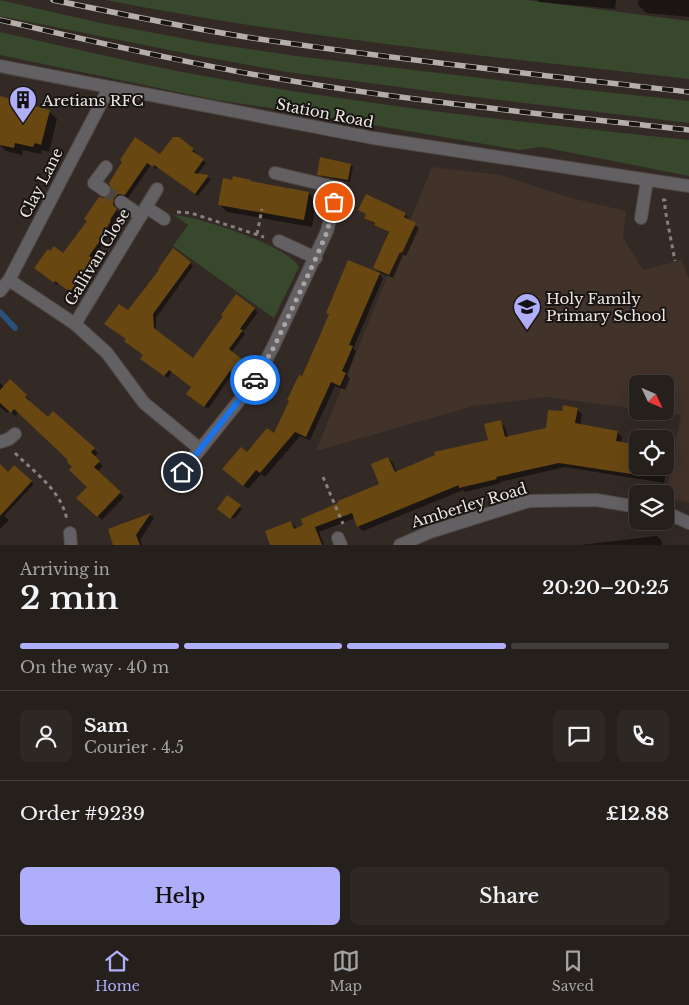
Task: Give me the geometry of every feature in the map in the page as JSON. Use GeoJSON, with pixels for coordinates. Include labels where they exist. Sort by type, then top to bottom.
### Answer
{"type":"FeatureCollection","features":[{"type":"Feature","properties":{"kind":"street","name":"Station Road"},"geometry":{"type":"LineString","coordinates":[[0,66],[373,138],[689,186]]}},
{"type":"Feature","properties":{"kind":"street","name":"Clay Lane"},"geometry":{"type":"LineString","coordinates":[[0,291],[9,280],[109,88]]}},
{"type":"Feature","properties":{"kind":"street"},"geometry":{"type":"LineString","coordinates":[[104,190],[94,183],[106,167]]}},
{"type":"Feature","properties":{"kind":"street"},"geometry":{"type":"LineString","coordinates":[[182,472],[255,381],[274,347],[327,232],[338,188],[275,173]]}},
{"type":"Feature","properties":{"kind":"street"},"geometry":{"type":"LineString","coordinates":[[641,218],[647,180]]}},
{"type":"Feature","properties":{"kind":"street","name":"Gallivan Close"},"geometry":{"type":"LineString","coordinates":[[75,324],[157,189]]}},
{"type":"Feature","properties":{"kind":"street"},"geometry":{"type":"LineString","coordinates":[[121,202],[143,211]]}},
{"type":"Feature","properties":{"kind":"street","name":"Gallivan Close"},"geometry":{"type":"LineString","coordinates":[[143,211],[164,219]]}},
{"type":"Feature","properties":{"kind":"street"},"geometry":{"type":"LineString","coordinates":[[279,241],[316,258]]}},
{"type":"Feature","properties":{"kind":"street","name":"Gallivan Close"},"geometry":{"type":"LineString","coordinates":[[9,280],[75,324],[107,353],[144,402],[200,449]]}},
{"type":"Feature","properties":{"kind":"street"},"geometry":{"type":"LineString","coordinates":[[1,441],[15,434]]}},
{"type":"Feature","properties":{"kind":"street","name":"Amberley Road"},"geometry":{"type":"LineString","coordinates":[[400,545],[430,532],[529,501],[596,500],[629,506]]}},
{"type":"Feature","properties":{"kind":"street"},"geometry":{"type":"LineString","coordinates":[[674,516],[689,523]]}},
{"type":"Feature","properties":{"kind":"path"},"geometry":{"type":"LineString","coordinates":[[644,196],[666,200],[665,209],[676,261]]}},
{"type":"Feature","properties":{"kind":"path"},"geometry":{"type":"LineString","coordinates":[[257,234],[262,209]]}},
{"type":"Feature","properties":{"kind":"path"},"geometry":{"type":"LineString","coordinates":[[164,219],[172,212],[180,211],[279,241]]}},
{"type":"Feature","properties":{"kind":"path"},"geometry":{"type":"LineString","coordinates":[[1,441],[56,492],[64,508],[70,539]]}},
{"type":"Feature","properties":{"kind":"path"},"geometry":{"type":"LineString","coordinates":[[323,477],[341,537]]}},
{"type":"Feature","properties":{"kind":"shaded area","name":"Holy Family Primary School"},"geometry":{"type":"Polygon","coordinates":[[[432,167],[501,175],[571,198],[626,211],[623,238],[643,270],[682,260],[689,279],[689,503],[674,500],[674,485],[668,485],[669,475],[674,475],[674,451],[681,415],[674,414],[674,375],[629,375],[629,408],[546,397],[474,406],[316,451],[432,167]]]}},
{"type":"Feature","properties":{"kind":"green space"},"geometry":{"type":"Polygon","coordinates":[[[0,0],[101,23],[208,43],[296,56],[689,101],[689,123],[287,72],[0,16],[0,0]]]}},
{"type":"Feature","properties":{"kind":"green space"},"geometry":{"type":"Polygon","coordinates":[[[106,0],[527,0],[689,21],[689,79],[396,46],[251,25],[106,0]]]}},
{"type":"Feature","properties":{"kind":"green space"},"geometry":{"type":"Polygon","coordinates":[[[0,32],[177,71],[304,93],[496,119],[689,140],[689,176],[542,147],[519,150],[211,99],[0,55],[0,32]]]}},
{"type":"Feature","properties":{"kind":"green space"},"geometry":{"type":"Polygon","coordinates":[[[174,215],[202,221],[261,241],[278,250],[299,267],[274,318],[173,246],[188,225],[174,215]]]}},
{"type":"Feature","properties":{"kind":"building","name":"Aretians RFC"},"geometry":{"type":"Polygon","coordinates":[[[0,96],[50,110],[41,145],[35,143],[33,147],[15,143],[14,148],[0,145],[0,96]]]}},
{"type":"Feature","properties":{"kind":"building"},"geometry":{"type":"Polygon","coordinates":[[[135,137],[160,154],[173,137],[179,137],[194,149],[192,151],[204,159],[194,173],[209,175],[195,194],[154,165],[153,167],[147,163],[125,195],[118,194],[114,198],[113,205],[117,209],[104,232],[105,234],[89,256],[94,259],[70,292],[34,268],[48,249],[50,251],[54,246],[63,253],[87,221],[84,219],[99,197],[104,198],[110,195],[112,190],[109,183],[122,162],[120,160],[135,137]]]}},
{"type":"Feature","properties":{"kind":"building"},"geometry":{"type":"Polygon","coordinates":[[[320,157],[351,164],[348,180],[317,175],[320,157]]]}},
{"type":"Feature","properties":{"kind":"building"},"geometry":{"type":"Polygon","coordinates":[[[233,176],[309,192],[304,220],[218,205],[223,178],[232,180],[233,176]]]}},
{"type":"Feature","properties":{"kind":"building"},"geometry":{"type":"Polygon","coordinates":[[[366,194],[406,213],[404,217],[416,223],[389,275],[373,268],[389,232],[364,218],[366,214],[358,210],[366,194]]]}},
{"type":"Feature","properties":{"kind":"building"},"geometry":{"type":"Polygon","coordinates":[[[173,248],[191,262],[153,314],[154,328],[193,358],[236,294],[255,308],[240,329],[243,330],[229,349],[244,361],[233,374],[230,371],[204,407],[186,394],[191,387],[169,370],[164,376],[140,359],[143,355],[124,341],[126,339],[104,324],[119,304],[128,310],[159,270],[173,248]]]}},
{"type":"Feature","properties":{"kind":"building"},"geometry":{"type":"Polygon","coordinates":[[[348,260],[380,273],[349,345],[353,346],[342,371],[346,373],[340,386],[331,382],[306,437],[295,432],[260,473],[256,470],[243,486],[222,469],[241,447],[247,452],[267,428],[274,433],[289,401],[287,400],[299,375],[302,376],[321,333],[329,314],[326,313],[348,260]]]}},
{"type":"Feature","properties":{"kind":"building"},"geometry":{"type":"Polygon","coordinates":[[[10,379],[27,395],[25,397],[48,417],[53,411],[95,448],[91,452],[100,461],[94,467],[121,492],[97,517],[76,498],[87,487],[69,470],[72,467],[67,462],[68,460],[14,409],[11,413],[0,403],[0,390],[10,379]]]}},
{"type":"Feature","properties":{"kind":"building"},"geometry":{"type":"Polygon","coordinates":[[[563,405],[578,408],[575,423],[618,431],[616,441],[629,443],[629,474],[559,463],[496,477],[497,479],[459,488],[459,485],[357,527],[352,513],[315,527],[322,545],[270,545],[265,531],[291,521],[294,529],[303,525],[301,519],[379,484],[371,464],[388,457],[395,472],[435,455],[434,452],[488,440],[484,424],[501,420],[505,437],[546,428],[548,410],[562,411],[563,405]]]}},
{"type":"Feature","properties":{"kind":"building"},"geometry":{"type":"Polygon","coordinates":[[[0,464],[8,472],[14,465],[32,481],[0,516],[0,464]]]}},
{"type":"Feature","properties":{"kind":"building"},"geometry":{"type":"Polygon","coordinates":[[[227,495],[241,505],[230,519],[217,509],[227,495]]]}},
{"type":"Feature","properties":{"kind":"building"},"geometry":{"type":"Polygon","coordinates":[[[151,513],[136,535],[140,545],[113,545],[108,529],[151,513]]]}},
{"type":"Feature","properties":{"kind":"waterway"},"geometry":{"type":"LineString","coordinates":[[0,312],[15,328]]}},
{"type":"Feature","properties":{"kind":"tunnel"},"geometry":{"type":"LineString","coordinates":[[104,190],[121,202]]}},
{"type":"Feature","properties":{"kind":"railway"},"geometry":{"type":"LineString","coordinates":[[53,0],[197,29],[301,45],[689,92]]}},
{"type":"Feature","properties":{"kind":"railway"},"geometry":{"type":"LineString","coordinates":[[0,20],[125,49],[305,83],[470,106],[689,130]]}},
{"type":"Feature","properties":{"kind":"way so far"},"geometry":{"type":"LineString","coordinates":[[255,380],[274,347],[316,258],[327,232],[334,202]]}},
{"type":"Feature","properties":{"kind":"place","name":"Aretians RFC"},"geometry":{"type":"Point","coordinates":[23,124]}},
{"type":"Feature","properties":{"kind":"place","name":"Holy Family Primary School"},"geometry":{"type":"Point","coordinates":[527,331]}},
{"type":"Feature","properties":{"kind":"route"},"geometry":{"type":"LineString","coordinates":[[182,472],[255,380]]}}]}
